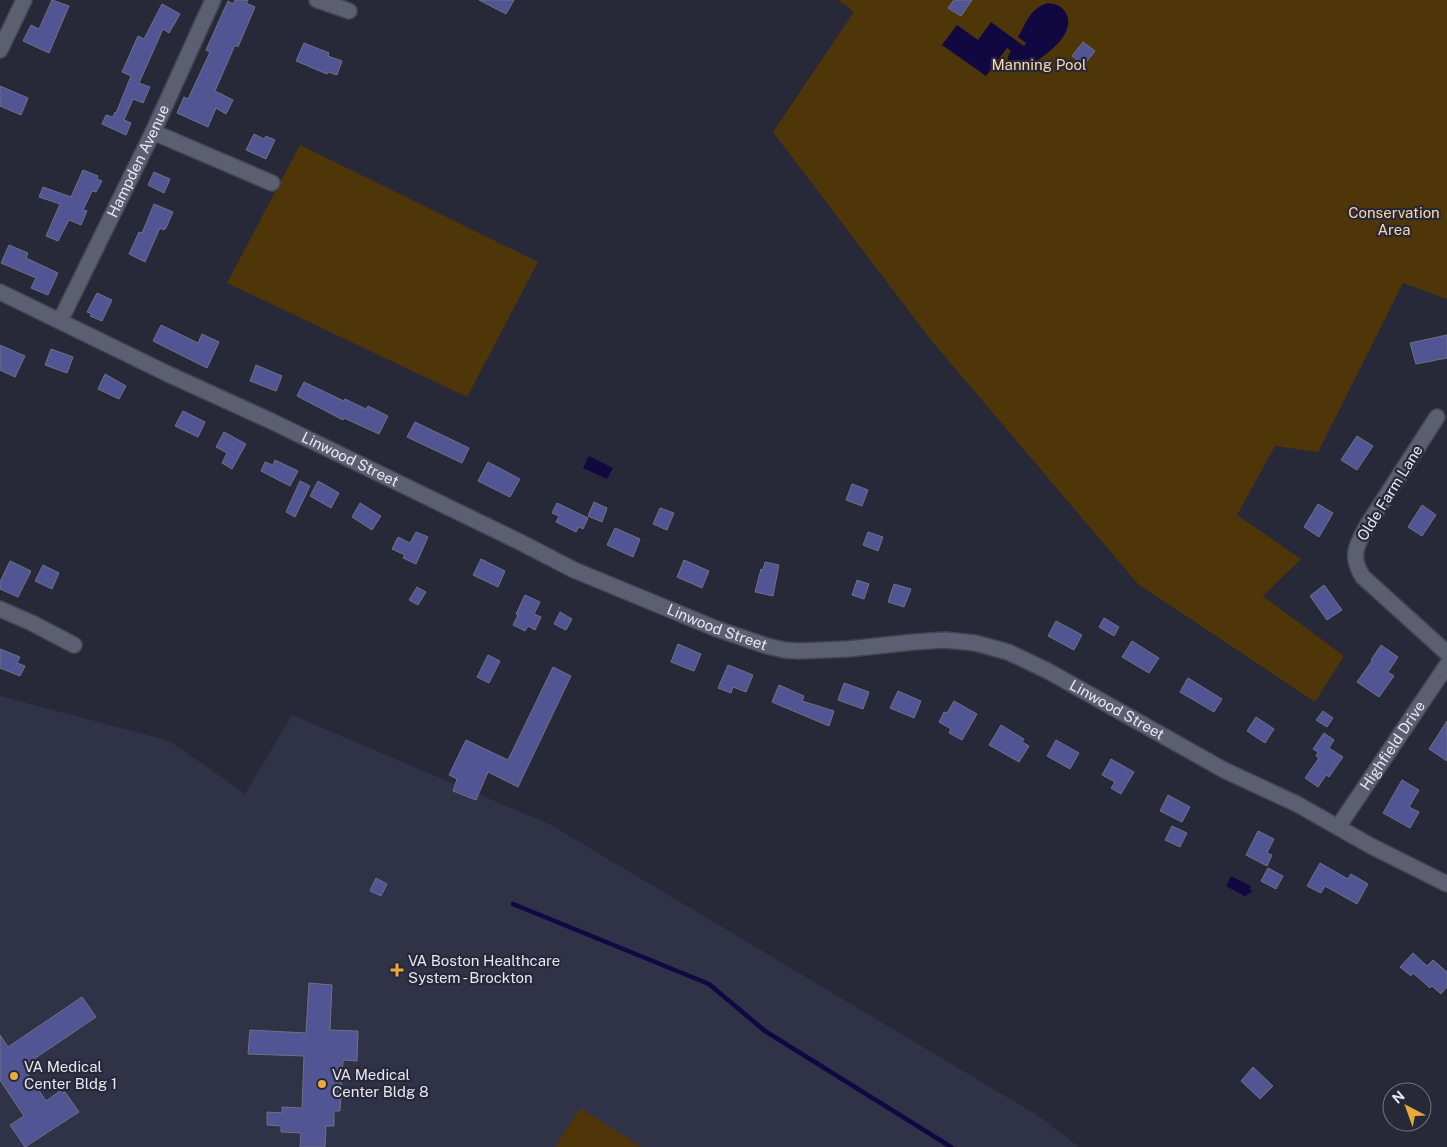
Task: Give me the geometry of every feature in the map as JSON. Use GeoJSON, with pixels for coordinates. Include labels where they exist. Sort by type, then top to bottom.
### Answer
{"type":"FeatureCollection","features":[{"type":"Feature","properties":{"kind":"street"},"geometry":{"type":"LineString","coordinates":[[0,50],[24,0]]}},
{"type":"Feature","properties":{"kind":"street","name":"Hampden Avenue"},"geometry":{"type":"LineString","coordinates":[[60,321],[153,132],[213,0]]}},
{"type":"Feature","properties":{"kind":"street"},"geometry":{"type":"LineString","coordinates":[[317,0],[349,11]]}},
{"type":"Feature","properties":{"kind":"street"},"geometry":{"type":"LineString","coordinates":[[153,132],[272,183]]}},
{"type":"Feature","properties":{"kind":"street","name":"Linwood Street"},"geometry":{"type":"LineString","coordinates":[[0,292],[168,374],[280,425],[574,570],[717,629],[767,646],[791,651],[848,649],[931,640],[974,643],[996,648],[1048,671],[1224,770],[1297,804],[1371,846],[1447,884]]}},
{"type":"Feature","properties":{"kind":"street","name":"Olde Farm Lane"},"geometry":{"type":"LineString","coordinates":[[1437,417],[1368,524],[1359,540],[1355,556],[1359,570],[1369,583],[1447,653]]}},
{"type":"Feature","properties":{"kind":"street"},"geometry":{"type":"LineString","coordinates":[[0,609],[74,645]]}},
{"type":"Feature","properties":{"kind":"street","name":"Highfield Drive"},"geometry":{"type":"LineString","coordinates":[[1338,827],[1447,665]]}},
{"type":"Feature","properties":{"kind":"shaded area"},"geometry":{"type":"Polygon","coordinates":[[[1048,3],[1059,6],[1067,15],[1066,32],[1061,40],[1045,55],[1020,70],[1010,67],[1008,64],[1011,51],[1007,48],[986,76],[942,45],[957,25],[978,40],[991,22],[1024,46],[1026,43],[1018,37],[1026,21],[1033,12],[1048,3]]]}},
{"type":"Feature","properties":{"kind":"shaded area"},"geometry":{"type":"Polygon","coordinates":[[[589,456],[613,468],[607,479],[583,468],[589,456]]]}},
{"type":"Feature","properties":{"kind":"shaded area","name":"VA Boston Healthcare System - Brockton"},"geometry":{"type":"Polygon","coordinates":[[[0,696],[170,741],[245,794],[292,715],[551,825],[1037,1115],[1079,1147],[0,1147],[0,696]]]}},
{"type":"Feature","properties":{"kind":"shaded area"},"geometry":{"type":"Polygon","coordinates":[[[1231,876],[1251,886],[1249,889],[1252,890],[1250,894],[1248,893],[1246,897],[1226,886],[1231,876]]]}},
{"type":"Feature","properties":{"kind":"green space"},"geometry":{"type":"Polygon","coordinates":[[[838,0],[1447,0],[1447,299],[1403,283],[1318,452],[1275,446],[1237,515],[1301,559],[1263,596],[1344,656],[1315,702],[1138,584],[931,340],[773,132],[854,12],[838,0]]]}},
{"type":"Feature","properties":{"kind":"green space"},"geometry":{"type":"Polygon","coordinates":[[[300,145],[538,262],[467,397],[227,283],[300,145]]]}},
{"type":"Feature","properties":{"kind":"green space"},"geometry":{"type":"Polygon","coordinates":[[[580,1108],[642,1147],[555,1147],[580,1108]]]}},
{"type":"Feature","properties":{"kind":"building"},"geometry":{"type":"Polygon","coordinates":[[[52,0],[69,6],[49,53],[23,41],[31,25],[39,29],[52,0]]]}},
{"type":"Feature","properties":{"kind":"building"},"geometry":{"type":"Polygon","coordinates":[[[235,0],[248,0],[246,3],[255,7],[238,47],[235,45],[215,91],[233,100],[226,114],[216,108],[208,127],[177,113],[184,97],[188,99],[210,52],[206,50],[228,1],[233,4],[235,0]]]}},
{"type":"Feature","properties":{"kind":"building"},"geometry":{"type":"Polygon","coordinates":[[[479,0],[514,0],[506,14],[479,0]]]}},
{"type":"Feature","properties":{"kind":"building"},"geometry":{"type":"Polygon","coordinates":[[[954,0],[972,0],[961,16],[948,8],[954,0]]]}},
{"type":"Feature","properties":{"kind":"building"},"geometry":{"type":"Polygon","coordinates":[[[162,4],[180,14],[169,33],[163,29],[139,83],[150,87],[143,103],[133,99],[124,120],[131,123],[126,135],[102,124],[106,115],[113,117],[116,113],[131,76],[122,72],[138,36],[144,39],[162,4]]]}},
{"type":"Feature","properties":{"kind":"building"},"geometry":{"type":"Polygon","coordinates":[[[1083,42],[1095,51],[1084,65],[1072,56],[1083,42]]]}},
{"type":"Feature","properties":{"kind":"building"},"geometry":{"type":"Polygon","coordinates":[[[304,43],[329,53],[328,56],[342,61],[337,75],[328,72],[327,74],[296,61],[304,43]]]}},
{"type":"Feature","properties":{"kind":"building"},"geometry":{"type":"Polygon","coordinates":[[[0,86],[28,98],[21,115],[0,106],[0,86]]]}},
{"type":"Feature","properties":{"kind":"building"},"geometry":{"type":"Polygon","coordinates":[[[254,134],[264,139],[266,136],[275,140],[266,159],[246,150],[254,134]]]}},
{"type":"Feature","properties":{"kind":"building"},"geometry":{"type":"Polygon","coordinates":[[[83,170],[98,176],[97,179],[102,181],[96,192],[92,191],[83,210],[87,211],[81,225],[69,220],[58,241],[46,236],[60,204],[39,197],[43,187],[71,197],[83,170]]]}},
{"type":"Feature","properties":{"kind":"building"},"geometry":{"type":"Polygon","coordinates":[[[154,172],[170,179],[164,193],[148,185],[154,172]]]}},
{"type":"Feature","properties":{"kind":"building"},"geometry":{"type":"Polygon","coordinates":[[[154,204],[173,212],[166,228],[164,230],[160,228],[145,262],[129,254],[139,232],[142,233],[154,204]]]}},
{"type":"Feature","properties":{"kind":"building"},"geometry":{"type":"Polygon","coordinates":[[[9,245],[28,253],[26,258],[58,273],[48,295],[31,288],[36,278],[1,263],[9,245]]]}},
{"type":"Feature","properties":{"kind":"building"},"geometry":{"type":"Polygon","coordinates":[[[97,293],[112,300],[102,321],[90,316],[92,314],[87,312],[97,293]]]}},
{"type":"Feature","properties":{"kind":"building"},"geometry":{"type":"Polygon","coordinates":[[[161,325],[198,343],[202,334],[219,342],[207,368],[153,341],[161,325]]]}},
{"type":"Feature","properties":{"kind":"building"},"geometry":{"type":"Polygon","coordinates":[[[1447,335],[1447,358],[1416,364],[1410,343],[1447,335]]]}},
{"type":"Feature","properties":{"kind":"building"},"geometry":{"type":"Polygon","coordinates":[[[0,345],[25,356],[15,377],[0,370],[0,345]]]}},
{"type":"Feature","properties":{"kind":"building"},"geometry":{"type":"Polygon","coordinates":[[[51,349],[73,357],[67,373],[45,365],[51,349]]]}},
{"type":"Feature","properties":{"kind":"building"},"geometry":{"type":"Polygon","coordinates":[[[256,365],[282,376],[276,391],[250,381],[256,365]]]}},
{"type":"Feature","properties":{"kind":"building"},"geometry":{"type":"Polygon","coordinates":[[[105,374],[126,386],[119,399],[98,389],[105,374]]]}},
{"type":"Feature","properties":{"kind":"building"},"geometry":{"type":"Polygon","coordinates":[[[304,382],[344,401],[345,399],[366,409],[368,406],[388,416],[379,434],[344,418],[343,420],[297,396],[304,382]]]}},
{"type":"Feature","properties":{"kind":"building"},"geometry":{"type":"Polygon","coordinates":[[[183,411],[205,422],[198,437],[175,426],[183,411]]]}},
{"type":"Feature","properties":{"kind":"building"},"geometry":{"type":"Polygon","coordinates":[[[415,422],[469,448],[462,463],[407,437],[415,422]]]}},
{"type":"Feature","properties":{"kind":"building"},"geometry":{"type":"Polygon","coordinates":[[[224,432],[246,444],[232,469],[222,463],[227,453],[216,447],[224,432]]]}},
{"type":"Feature","properties":{"kind":"building"},"geometry":{"type":"Polygon","coordinates":[[[1357,436],[1373,446],[1357,470],[1341,460],[1357,436]]]}},
{"type":"Feature","properties":{"kind":"building"},"geometry":{"type":"Polygon","coordinates":[[[275,460],[298,471],[290,486],[261,471],[265,462],[273,465],[275,460]]]}},
{"type":"Feature","properties":{"kind":"building"},"geometry":{"type":"Polygon","coordinates":[[[488,462],[520,479],[510,497],[478,481],[488,462]]]}},
{"type":"Feature","properties":{"kind":"building"},"geometry":{"type":"Polygon","coordinates":[[[300,481],[310,486],[295,517],[286,512],[300,481]]]}},
{"type":"Feature","properties":{"kind":"building"},"geometry":{"type":"Polygon","coordinates":[[[318,481],[339,493],[331,508],[310,496],[318,481]]]}},
{"type":"Feature","properties":{"kind":"building"},"geometry":{"type":"Polygon","coordinates":[[[852,484],[868,490],[862,506],[846,500],[852,484]]]}},
{"type":"Feature","properties":{"kind":"building"},"geometry":{"type":"Polygon","coordinates":[[[594,502],[607,508],[602,522],[588,516],[594,502]]]}},
{"type":"Feature","properties":{"kind":"building"},"geometry":{"type":"Polygon","coordinates":[[[360,503],[381,516],[372,530],[352,517],[360,503]]]}},
{"type":"Feature","properties":{"kind":"building"},"geometry":{"type":"Polygon","coordinates":[[[557,503],[588,518],[583,529],[579,527],[576,532],[556,522],[559,516],[552,513],[557,503]]]}},
{"type":"Feature","properties":{"kind":"building"},"geometry":{"type":"Polygon","coordinates":[[[1318,504],[1333,513],[1319,537],[1304,527],[1318,504]]]}},
{"type":"Feature","properties":{"kind":"building"},"geometry":{"type":"Polygon","coordinates":[[[1422,505],[1436,515],[1422,536],[1408,527],[1422,505]]]}},
{"type":"Feature","properties":{"kind":"building"},"geometry":{"type":"Polygon","coordinates":[[[660,508],[674,513],[667,530],[653,524],[660,508]]]}},
{"type":"Feature","properties":{"kind":"building"},"geometry":{"type":"Polygon","coordinates":[[[615,528],[640,539],[633,557],[607,545],[615,528]]]}},
{"type":"Feature","properties":{"kind":"building"},"geometry":{"type":"Polygon","coordinates":[[[416,532],[428,537],[416,564],[403,558],[405,555],[392,549],[398,537],[410,543],[416,532]]]}},
{"type":"Feature","properties":{"kind":"building"},"geometry":{"type":"Polygon","coordinates":[[[868,532],[883,537],[878,551],[863,545],[868,532]]]}},
{"type":"Feature","properties":{"kind":"building"},"geometry":{"type":"Polygon","coordinates":[[[481,559],[505,571],[498,587],[473,575],[481,559]]]}},
{"type":"Feature","properties":{"kind":"building"},"geometry":{"type":"Polygon","coordinates":[[[684,560],[709,571],[702,588],[677,577],[684,560]]]}},
{"type":"Feature","properties":{"kind":"building"},"geometry":{"type":"Polygon","coordinates":[[[10,561],[31,571],[18,597],[0,589],[0,582],[10,561]]]}},
{"type":"Feature","properties":{"kind":"building"},"geometry":{"type":"Polygon","coordinates":[[[765,562],[779,565],[773,596],[755,592],[761,569],[763,570],[765,562]]]}},
{"type":"Feature","properties":{"kind":"building"},"geometry":{"type":"Polygon","coordinates":[[[43,565],[59,573],[52,589],[35,581],[43,565]]]}},
{"type":"Feature","properties":{"kind":"building"},"geometry":{"type":"Polygon","coordinates":[[[857,580],[869,584],[864,599],[852,595],[857,580]]]}},
{"type":"Feature","properties":{"kind":"building"},"geometry":{"type":"Polygon","coordinates":[[[894,584],[911,589],[904,607],[888,602],[894,584]]]}},
{"type":"Feature","properties":{"kind":"building"},"geometry":{"type":"Polygon","coordinates":[[[1324,585],[1342,610],[1327,620],[1310,596],[1324,585]]]}},
{"type":"Feature","properties":{"kind":"building"},"geometry":{"type":"Polygon","coordinates":[[[417,587],[426,592],[418,605],[409,600],[417,587]]]}},
{"type":"Feature","properties":{"kind":"building"},"geometry":{"type":"Polygon","coordinates":[[[525,595],[540,602],[534,614],[541,617],[535,630],[528,626],[525,631],[513,625],[525,595]]]}},
{"type":"Feature","properties":{"kind":"building"},"geometry":{"type":"Polygon","coordinates":[[[560,612],[572,619],[566,630],[554,624],[560,612]]]}},
{"type":"Feature","properties":{"kind":"building"},"geometry":{"type":"Polygon","coordinates":[[[1104,618],[1119,627],[1114,636],[1099,627],[1104,618]]]}},
{"type":"Feature","properties":{"kind":"building"},"geometry":{"type":"Polygon","coordinates":[[[1056,621],[1082,635],[1074,650],[1048,636],[1056,621]]]}},
{"type":"Feature","properties":{"kind":"building"},"geometry":{"type":"Polygon","coordinates":[[[1132,641],[1159,658],[1149,673],[1122,657],[1132,641]]]}},
{"type":"Feature","properties":{"kind":"building"},"geometry":{"type":"Polygon","coordinates":[[[678,644],[701,654],[694,671],[671,662],[678,644]]]}},
{"type":"Feature","properties":{"kind":"building"},"geometry":{"type":"Polygon","coordinates":[[[1381,645],[1398,657],[1388,672],[1394,676],[1379,697],[1357,682],[1381,645]]]}},
{"type":"Feature","properties":{"kind":"building"},"geometry":{"type":"Polygon","coordinates":[[[0,649],[20,657],[17,663],[25,666],[20,676],[0,668],[0,649]]]}},
{"type":"Feature","properties":{"kind":"building"},"geometry":{"type":"Polygon","coordinates":[[[488,655],[500,661],[489,683],[477,677],[488,655]]]}},
{"type":"Feature","properties":{"kind":"building"},"geometry":{"type":"Polygon","coordinates":[[[728,665],[753,675],[746,692],[733,687],[731,693],[718,688],[728,665]]]}},
{"type":"Feature","properties":{"kind":"building"},"geometry":{"type":"Polygon","coordinates":[[[553,667],[571,676],[518,787],[488,772],[476,800],[453,791],[457,779],[449,775],[466,740],[508,760],[553,667]]]}},
{"type":"Feature","properties":{"kind":"building"},"geometry":{"type":"Polygon","coordinates":[[[1188,678],[1222,699],[1214,712],[1180,692],[1188,678]]]}},
{"type":"Feature","properties":{"kind":"building"},"geometry":{"type":"Polygon","coordinates":[[[844,683],[869,692],[863,709],[838,700],[844,683]]]}},
{"type":"Feature","properties":{"kind":"building"},"geometry":{"type":"Polygon","coordinates":[[[779,685],[804,696],[802,701],[834,711],[829,726],[772,702],[779,685]]]}},
{"type":"Feature","properties":{"kind":"building"},"geometry":{"type":"Polygon","coordinates":[[[898,691],[921,701],[914,718],[890,708],[898,691]]]}},
{"type":"Feature","properties":{"kind":"building"},"geometry":{"type":"Polygon","coordinates":[[[954,701],[977,714],[962,740],[949,733],[951,729],[939,722],[944,712],[947,713],[954,701]]]}},
{"type":"Feature","properties":{"kind":"building"},"geometry":{"type":"Polygon","coordinates":[[[1323,711],[1333,718],[1327,727],[1316,720],[1323,711]]]}},
{"type":"Feature","properties":{"kind":"building"},"geometry":{"type":"Polygon","coordinates":[[[1256,717],[1274,729],[1265,743],[1247,731],[1256,717]]]}},
{"type":"Feature","properties":{"kind":"building"},"geometry":{"type":"Polygon","coordinates":[[[1447,721],[1447,761],[1429,749],[1447,721]]]}},
{"type":"Feature","properties":{"kind":"building"},"geometry":{"type":"Polygon","coordinates":[[[1001,725],[1024,739],[1022,742],[1029,746],[1019,762],[989,745],[1001,725]]]}},
{"type":"Feature","properties":{"kind":"building"},"geometry":{"type":"Polygon","coordinates":[[[1324,733],[1334,740],[1329,748],[1343,757],[1329,777],[1326,775],[1318,787],[1305,778],[1319,758],[1316,756],[1318,752],[1313,749],[1324,733]]]}},
{"type":"Feature","properties":{"kind":"building"},"geometry":{"type":"Polygon","coordinates":[[[1056,740],[1079,753],[1070,769],[1047,756],[1056,740]]]}},
{"type":"Feature","properties":{"kind":"building"},"geometry":{"type":"Polygon","coordinates":[[[1111,759],[1134,772],[1121,794],[1111,788],[1115,782],[1102,775],[1111,759]]]}},
{"type":"Feature","properties":{"kind":"building"},"geometry":{"type":"Polygon","coordinates":[[[1402,780],[1419,790],[1409,807],[1419,812],[1410,828],[1383,813],[1402,780]]]}},
{"type":"Feature","properties":{"kind":"building"},"geometry":{"type":"Polygon","coordinates":[[[1168,795],[1190,807],[1182,822],[1160,811],[1168,795]]]}},
{"type":"Feature","properties":{"kind":"building"},"geometry":{"type":"Polygon","coordinates":[[[1172,826],[1187,833],[1180,847],[1165,840],[1172,826]]]}},
{"type":"Feature","properties":{"kind":"building"},"geometry":{"type":"Polygon","coordinates":[[[1258,831],[1274,839],[1267,853],[1272,855],[1267,866],[1246,855],[1258,831]]]}},
{"type":"Feature","properties":{"kind":"building"},"geometry":{"type":"Polygon","coordinates":[[[1320,863],[1348,879],[1351,874],[1368,884],[1357,904],[1325,886],[1321,893],[1307,886],[1320,863]]]}},
{"type":"Feature","properties":{"kind":"building"},"geometry":{"type":"Polygon","coordinates":[[[1268,868],[1283,876],[1276,889],[1261,881],[1268,868]]]}},
{"type":"Feature","properties":{"kind":"building"},"geometry":{"type":"Polygon","coordinates":[[[376,878],[387,884],[381,896],[370,891],[376,878]]]}},
{"type":"Feature","properties":{"kind":"building"},"geometry":{"type":"Polygon","coordinates":[[[1413,953],[1427,966],[1433,960],[1447,972],[1447,987],[1441,994],[1432,986],[1430,988],[1413,973],[1411,976],[1400,967],[1413,953]]]}},
{"type":"Feature","properties":{"kind":"building","name":"VA Medical Center Bldg 8"},"geometry":{"type":"Polygon","coordinates":[[[309,983],[332,985],[330,1030],[358,1031],[357,1061],[343,1060],[340,1111],[334,1111],[334,1126],[326,1126],[325,1147],[300,1147],[301,1133],[281,1132],[281,1126],[267,1125],[267,1112],[282,1113],[282,1107],[302,1108],[304,1056],[248,1054],[250,1030],[306,1033],[309,983]]]}},
{"type":"Feature","properties":{"kind":"building","name":"VA Medical Center Bldg 1"},"geometry":{"type":"Polygon","coordinates":[[[82,997],[96,1017],[28,1063],[31,1068],[26,1071],[46,1101],[60,1091],[62,1093],[65,1092],[79,1112],[25,1147],[10,1125],[24,1116],[0,1080],[0,1035],[8,1047],[82,997]]]}},
{"type":"Feature","properties":{"kind":"building"},"geometry":{"type":"Polygon","coordinates":[[[1253,1067],[1273,1086],[1260,1099],[1241,1081],[1253,1067]]]}},
{"type":"Feature","properties":{"kind":"waterway"},"geometry":{"type":"LineString","coordinates":[[513,904],[709,984],[765,1031],[951,1147]]}},
{"type":"Feature","properties":{"kind":"place","name":"VA Boston Healthcare System - Brockton"},"geometry":{"type":"Point","coordinates":[397,970]}},
{"type":"Feature","properties":{"kind":"place","name":"VA Medical Center Bldg 1"},"geometry":{"type":"Point","coordinates":[14,1076]}},
{"type":"Feature","properties":{"kind":"place","name":"VA Medical Center Bldg 8"},"geometry":{"type":"Point","coordinates":[322,1084]}},
{"type":"Feature","properties":{"kind":"park label","name":"Manning Pool"},"geometry":{"type":"Point","coordinates":[1039,65]}},
{"type":"Feature","properties":{"kind":"park label","name":"Conservation Area"},"geometry":{"type":"Point","coordinates":[1394,222]}}]}
